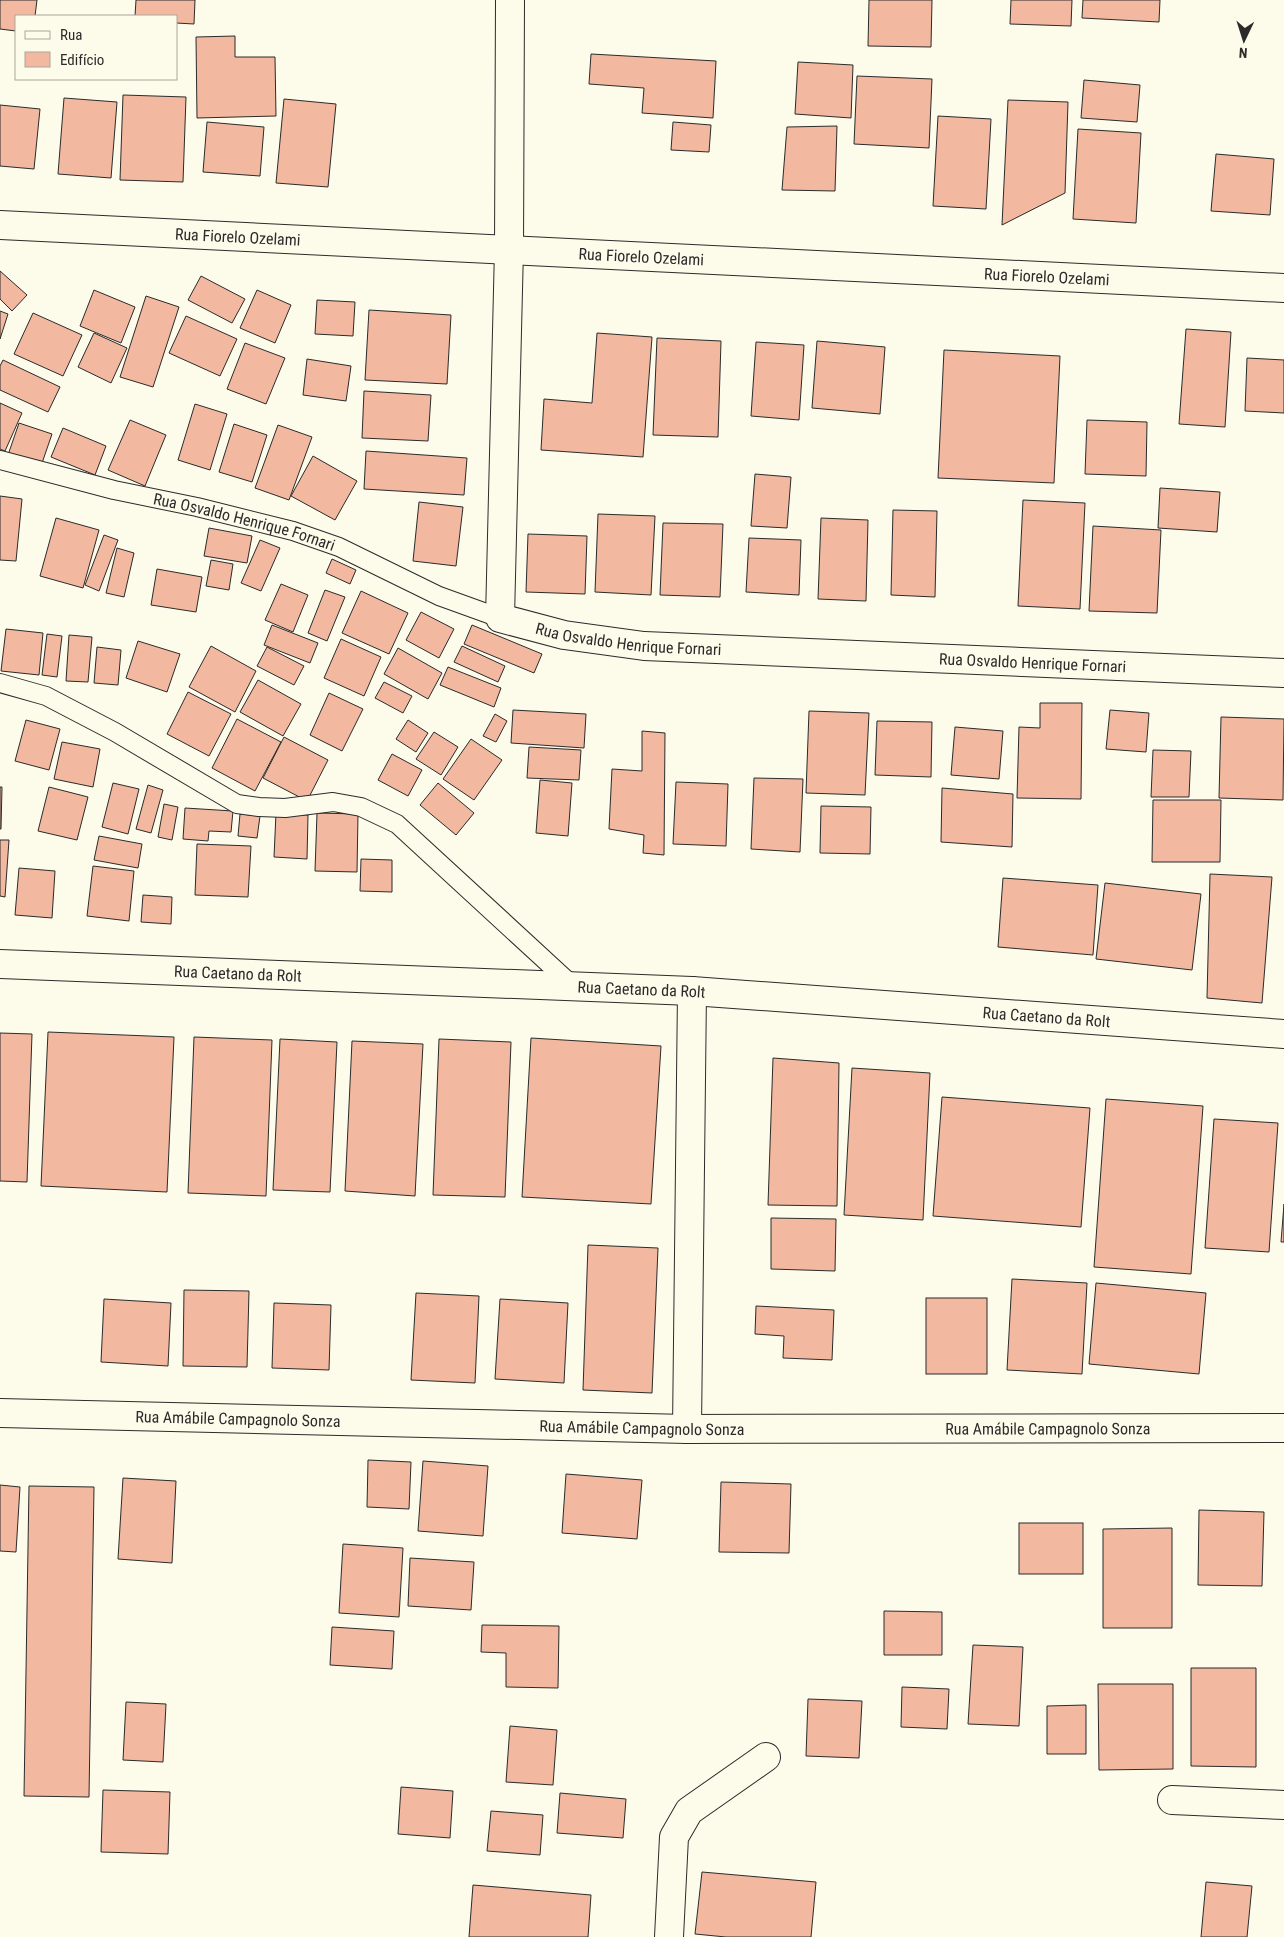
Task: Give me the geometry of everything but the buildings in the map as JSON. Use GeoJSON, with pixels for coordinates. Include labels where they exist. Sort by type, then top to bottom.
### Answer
{"type":"FeatureCollection","features":[{"type":"Feature","properties":{"kind":"street"},"geometry":{"type":"LineString","coordinates":[[500,618],[509,250],[510,0]]}},
{"type":"Feature","properties":{"kind":"street","name":"Rua Fiorelo Ozelami"},"geometry":{"type":"LineString","coordinates":[[0,225],[1284,288]]}},
{"type":"Feature","properties":{"kind":"street","name":"Rua Osvaldo Henrique Fornari"},"geometry":{"type":"LineString","coordinates":[[500,618],[564,635],[644,646],[1284,673]]}},
{"type":"Feature","properties":{"kind":"street","name":"Rua Caetano da Rolt"},"geometry":{"type":"LineString","coordinates":[[0,964],[692,991],[1284,1034]]}},
{"type":"Feature","properties":{"kind":"street"},"geometry":{"type":"LineString","coordinates":[[686,1428],[692,991]]}},
{"type":"Feature","properties":{"kind":"street","name":"Rua Amábile Campagnolo Sonza"},"geometry":{"type":"LineString","coordinates":[[0,1413],[686,1428],[1284,1428]]}},
{"type":"Feature","properties":{"kind":"street"},"geometry":{"type":"LineString","coordinates":[[669,1937],[674,1838],[689,1811],[766,1757]]}},
{"type":"Feature","properties":{"kind":"street"},"geometry":{"type":"LineString","coordinates":[[1172,1800],[1284,1805]]}},
{"type":"Feature","properties":{"kind":"lane","name":"Rua Osvaldo Henrique Fornari"},"geometry":{"type":"LineString","coordinates":[[0,460],[114,490],[293,531],[339,546],[439,596],[500,618]]}},
{"type":"Feature","properties":{"kind":"lane"},"geometry":{"type":"LineString","coordinates":[[0,683],[46,696],[115,732],[237,804],[285,808],[333,802],[361,807],[398,824],[572,985]]}}]}
